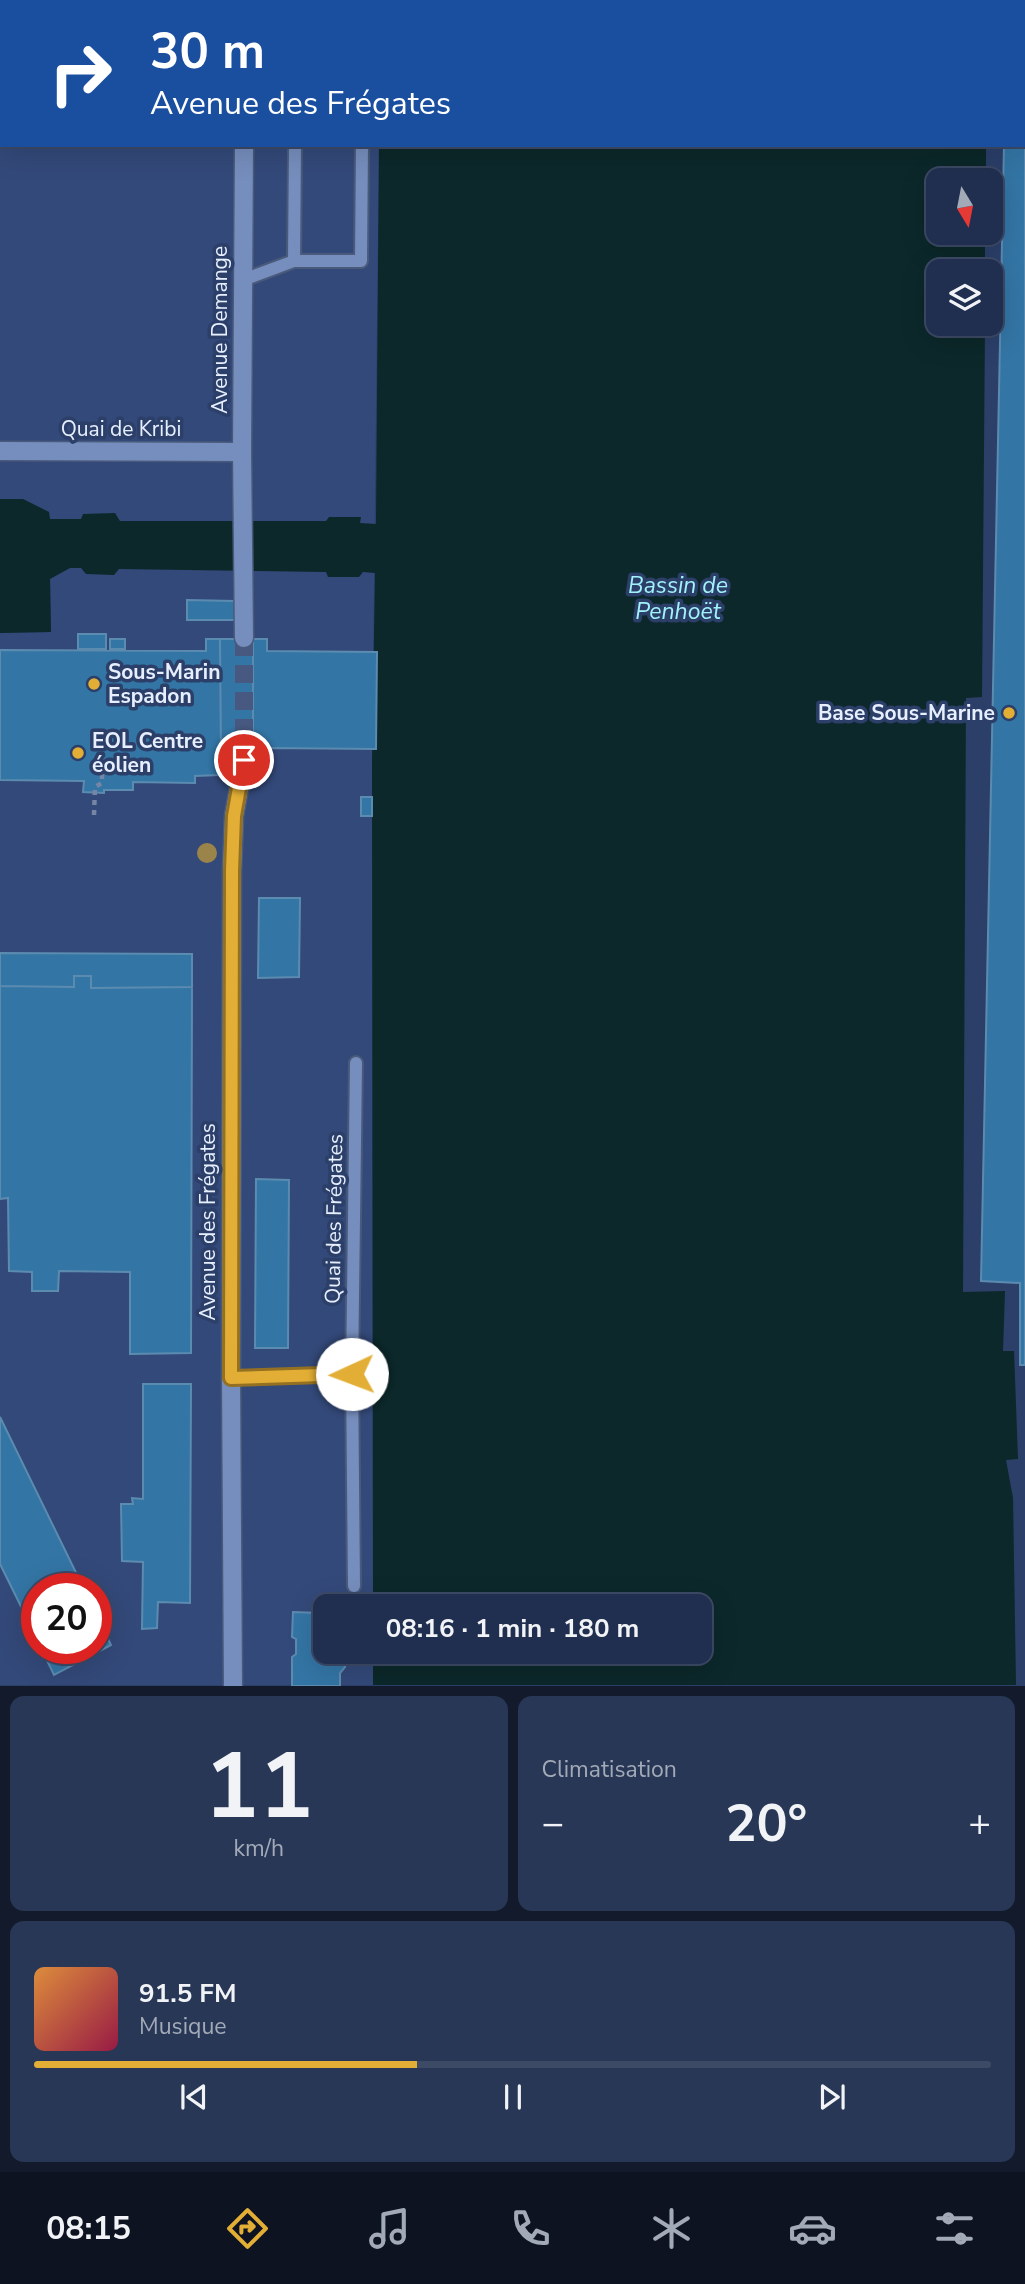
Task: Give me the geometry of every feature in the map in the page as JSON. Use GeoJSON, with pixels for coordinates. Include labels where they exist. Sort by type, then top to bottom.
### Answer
{"type":"FeatureCollection","features":[{"type":"Feature","properties":{"kind":"street","name":"Avenue Demange"},"geometry":{"type":"LineString","coordinates":[[244,147],[244,638]]}},
{"type":"Feature","properties":{"kind":"street","name":"Quai de Kribi"},"geometry":{"type":"LineString","coordinates":[[0,451],[242,452]]}},
{"type":"Feature","properties":{"kind":"street","name":"Avenue des Frégates"},"geometry":{"type":"LineString","coordinates":[[233,1685],[232,871],[234,816],[244,760]]}},
{"type":"Feature","properties":{"kind":"lane"},"geometry":{"type":"LineString","coordinates":[[294,261],[295,147]]}},
{"type":"Feature","properties":{"kind":"lane"},"geometry":{"type":"LineString","coordinates":[[243,280],[294,261],[361,261],[362,147]]}},
{"type":"Feature","properties":{"kind":"lane","name":"Quai des Frégates"},"geometry":{"type":"LineString","coordinates":[[354,1587],[352,1374],[356,1063]]}},
{"type":"Feature","properties":{"kind":"lane"},"geometry":{"type":"LineString","coordinates":[[231,1378],[352,1374]]}},
{"type":"Feature","properties":{"kind":"path"},"geometry":{"type":"LineString","coordinates":[[94,815],[95,787],[102,783],[102,746]]}},
{"type":"Feature","properties":{"kind":"shaded area"},"geometry":{"type":"Polygon","coordinates":[[[0,147],[379,147],[372,763],[373,1594],[313,1594],[313,1664],[373,1664],[373,1685],[0,1685],[0,633],[51,632],[49,512],[23,499],[0,499],[0,147]]]}},
{"type":"Feature","properties":{"kind":"water","name":"Bassin de Penhoët"},"geometry":{"type":"Polygon","coordinates":[[[379,147],[986,147],[986,168],[926,168],[926,245],[985,245],[985,259],[926,259],[926,336],[985,336],[982,697],[966,698],[963,1292],[1005,1291],[1003,1351],[1014,1351],[1018,1459],[1006,1460],[1013,1498],[1016,1685],[373,1685],[373,1664],[712,1664],[712,1594],[373,1594],[372,763],[375,573],[363,572],[359,577],[328,577],[326,572],[119,569],[114,575],[86,574],[81,568],[70,568],[50,579],[51,632],[0,633],[0,499],[23,499],[49,512],[50,519],[81,519],[83,514],[115,513],[120,521],[326,521],[329,517],[361,517],[360,523],[376,524],[379,147]]]}},
{"type":"Feature","properties":{"kind":"building","name":"Base Sous-Marine"},"geometry":{"type":"Polygon","coordinates":[[[1004,147],[1025,147],[1025,1365],[1020,1365],[1020,1283],[981,1281],[1000,336],[1003,336],[1004,147]]]}},
{"type":"Feature","properties":{"kind":"building"},"geometry":{"type":"Polygon","coordinates":[[[187,600],[235,601],[235,620],[187,620],[187,600]]]}},
{"type":"Feature","properties":{"kind":"building"},"geometry":{"type":"Polygon","coordinates":[[[78,634],[106,634],[106,649],[78,649],[78,634]]]}},
{"type":"Feature","properties":{"kind":"building"},"geometry":{"type":"Polygon","coordinates":[[[110,639],[125,639],[125,649],[110,649],[110,639]]]}},
{"type":"Feature","properties":{"kind":"building"},"geometry":{"type":"Polygon","coordinates":[[[206,639],[220,639],[219,775],[195,776],[195,783],[133,782],[133,790],[104,790],[104,793],[83,792],[84,781],[0,780],[0,650],[206,651],[206,639]]]}},
{"type":"Feature","properties":{"kind":"building"},"geometry":{"type":"Polygon","coordinates":[[[220,639],[253,639],[253,760],[221,760],[220,639]]]}},
{"type":"Feature","properties":{"kind":"building"},"geometry":{"type":"Polygon","coordinates":[[[253,639],[267,639],[267,651],[377,652],[376,749],[267,748],[267,760],[253,760],[253,639]]]}},
{"type":"Feature","properties":{"kind":"building"},"geometry":{"type":"Polygon","coordinates":[[[361,797],[372,797],[372,816],[361,816],[361,797]]]}},
{"type":"Feature","properties":{"kind":"building"},"geometry":{"type":"Polygon","coordinates":[[[259,898],[300,898],[299,977],[258,978],[259,898]]]}},
{"type":"Feature","properties":{"kind":"building"},"geometry":{"type":"Polygon","coordinates":[[[0,953],[192,954],[192,987],[91,988],[91,976],[74,976],[74,987],[0,986],[0,953]]]}},
{"type":"Feature","properties":{"kind":"building"},"geometry":{"type":"Polygon","coordinates":[[[74,976],[91,976],[91,988],[192,987],[191,1353],[130,1354],[130,1272],[59,1271],[58,1291],[32,1291],[32,1272],[9,1271],[8,1198],[0,1199],[0,986],[74,987],[74,976]]]}},
{"type":"Feature","properties":{"kind":"building"},"geometry":{"type":"Polygon","coordinates":[[[256,1179],[289,1180],[288,1348],[255,1348],[256,1179]]]}},
{"type":"Feature","properties":{"kind":"building"},"geometry":{"type":"Polygon","coordinates":[[[143,1384],[191,1384],[190,1603],[158,1602],[157,1628],[142,1629],[143,1562],[122,1561],[121,1504],[133,1504],[132,1498],[143,1499],[143,1384]]]}},
{"type":"Feature","properties":{"kind":"building"},"geometry":{"type":"Polygon","coordinates":[[[0,1417],[76,1573],[21,1573],[21,1607],[0,1564],[0,1417]]]}},
{"type":"Feature","properties":{"kind":"building"},"geometry":{"type":"Polygon","coordinates":[[[293,1612],[313,1613],[313,1664],[345,1664],[340,1673],[340,1686],[292,1686],[292,1657],[296,1654],[296,1639],[292,1637],[293,1612]]]}},
{"type":"Feature","properties":{"kind":"building"},"geometry":{"type":"Polygon","coordinates":[[[49,1664],[75,1664],[54,1675],[49,1664]]]}},
{"type":"Feature","properties":{"kind":"tunnel"},"geometry":{"type":"LineString","coordinates":[[244,638],[244,760]]}},
{"type":"Feature","properties":{"kind":"place","name":"Sous-Marin Espadon"},"geometry":{"type":"Point","coordinates":[94,684]}},
{"type":"Feature","properties":{"kind":"place","name":"Base Sous-Marine"},"geometry":{"type":"Point","coordinates":[1009,713]}},
{"type":"Feature","properties":{"kind":"place","name":"EOL Centre éolien"},"geometry":{"type":"Point","coordinates":[78,753]}},
{"type":"Feature","properties":{"kind":"route"},"geometry":{"type":"LineString","coordinates":[[244,760],[234,816],[232,871],[231,1378],[352,1374]]}}]}
